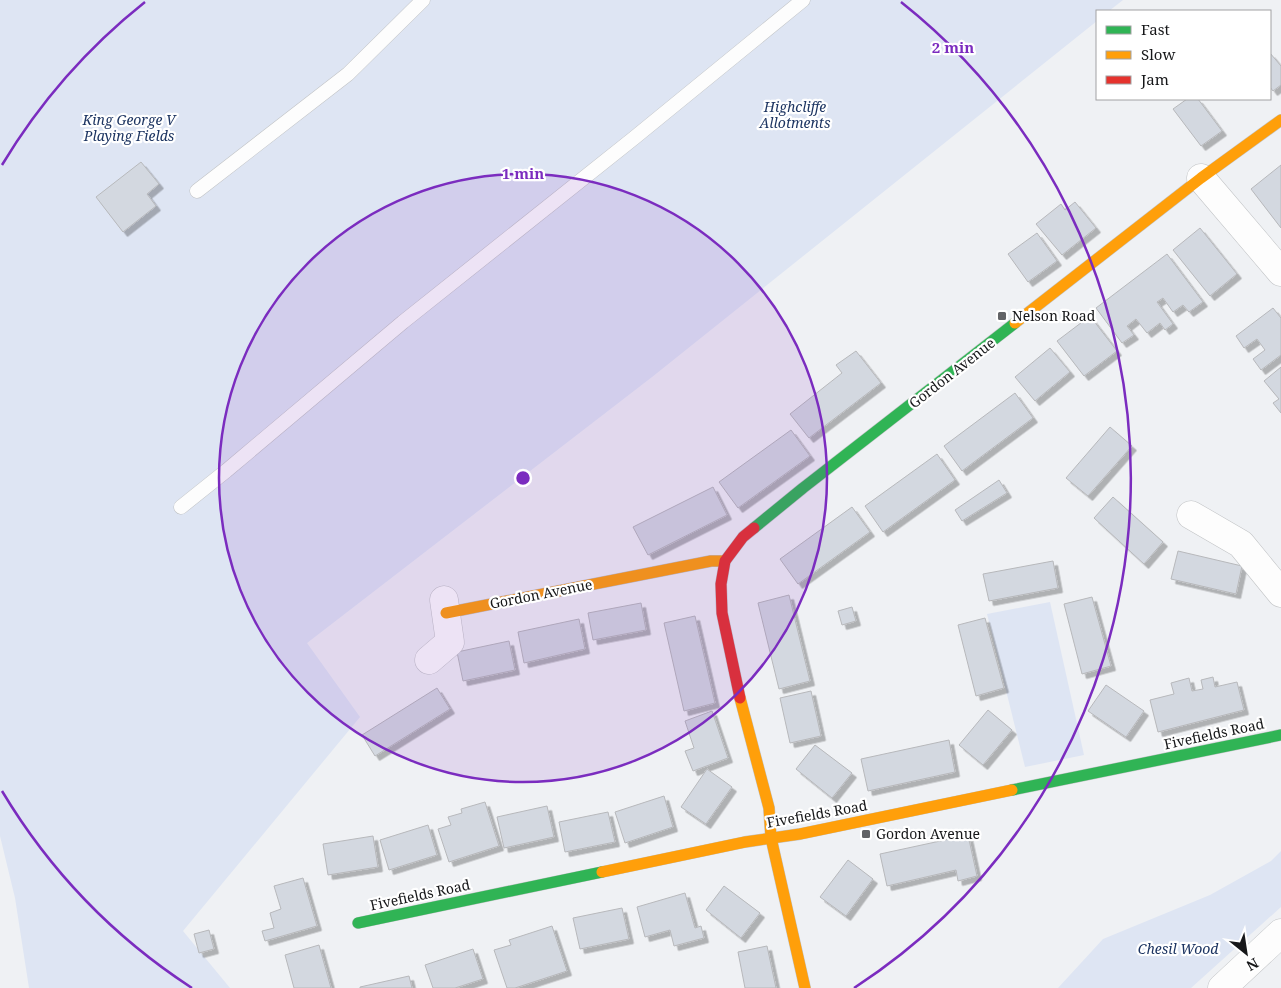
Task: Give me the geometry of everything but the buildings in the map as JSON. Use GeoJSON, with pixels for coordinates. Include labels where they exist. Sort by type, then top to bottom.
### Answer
{"type":"FeatureCollection","features":[{"type":"Feature","properties":{"kind":"street","name":"Gordon Avenue"},"geometry":{"type":"LineString","coordinates":[[805,988],[771,838],[769,808],[739,696],[722,613],[721,584],[725,561],[743,537],[803,488],[1202,178],[1281,120]]}},
{"type":"Feature","properties":{"kind":"street"},"geometry":{"type":"LineString","coordinates":[[1202,178],[1281,272]]}},
{"type":"Feature","properties":{"kind":"street"},"geometry":{"type":"LineString","coordinates":[[1191,515],[1241,544],[1281,592]]}},
{"type":"Feature","properties":{"kind":"street","name":"Gordon Avenue"},"geometry":{"type":"LineString","coordinates":[[429,660],[450,642],[445,606],[711,561],[725,561]]}},
{"type":"Feature","properties":{"kind":"street","name":"Fivefields Road"},"geometry":{"type":"LineString","coordinates":[[358,923],[716,848],[800,834],[1281,736]]}},
{"type":"Feature","properties":{"kind":"street"},"geometry":{"type":"LineString","coordinates":[[1222,988],[1281,933]]}},
{"type":"Feature","properties":{"kind":"lane"},"geometry":{"type":"LineString","coordinates":[[196,191],[348,74],[423,0]]}},
{"type":"Feature","properties":{"kind":"lane"},"geometry":{"type":"LineString","coordinates":[[181,507],[403,322],[803,0]]}},
{"type":"Feature","properties":{"kind":"green space"},"geometry":{"type":"Polygon","coordinates":[[[0,0],[1123,0],[1110,10],[1096,10],[1096,22],[652,377],[307,643],[360,717],[183,931],[230,988],[29,988],[15,898],[0,836],[0,0]]]}},
{"type":"Feature","properties":{"kind":"green space"},"geometry":{"type":"Polygon","coordinates":[[[1050,602],[1084,755],[1025,767],[987,614],[1050,602]]]}},
{"type":"Feature","properties":{"kind":"green space","name":"Chesil Wood"},"geometry":{"type":"Polygon","coordinates":[[[1281,851],[1281,907],[1191,988],[1058,988],[1103,939],[1210,895],[1271,861],[1281,851]]]}},
{"type":"Feature","properties":{"kind":"traffic: fast"},"geometry":{"type":"LineString","coordinates":[[754,528],[1015,323]]}},
{"type":"Feature","properties":{"kind":"traffic: fast"},"geometry":{"type":"LineString","coordinates":[[1012,790],[1281,735]]}},
{"type":"Feature","properties":{"kind":"traffic: fast"},"geometry":{"type":"LineString","coordinates":[[358,923],[602,872]]}},
{"type":"Feature","properties":{"kind":"traffic: slow"},"geometry":{"type":"LineString","coordinates":[[1015,323],[1201,178],[1281,120]]}},
{"type":"Feature","properties":{"kind":"traffic: slow"},"geometry":{"type":"LineString","coordinates":[[446,613],[711,561],[725,561]]}},
{"type":"Feature","properties":{"kind":"traffic: slow"},"geometry":{"type":"LineString","coordinates":[[740,698],[769,808],[771,838],[805,988]]}},
{"type":"Feature","properties":{"kind":"traffic: slow"},"geometry":{"type":"LineString","coordinates":[[602,872],[745,842],[800,834],[1012,790]]}},
{"type":"Feature","properties":{"kind":"traffic: jam"},"geometry":{"type":"LineString","coordinates":[[740,698],[722,613],[721,584],[725,561],[743,537],[754,528]]}},
{"type":"Feature","properties":{"kind":"place","name":"Nelson Road"},"geometry":{"type":"Point","coordinates":[1002,316]}},
{"type":"Feature","properties":{"kind":"place","name":"Gordon Avenue"},"geometry":{"type":"Point","coordinates":[866,834]}},
{"type":"Feature","properties":{"kind":"park label","name":"Highcliffe Allotments"},"geometry":{"type":"Point","coordinates":[795,116]}},
{"type":"Feature","properties":{"kind":"park label","name":"King George V Playing Fields"},"geometry":{"type":"Point","coordinates":[129,128]}}]}
